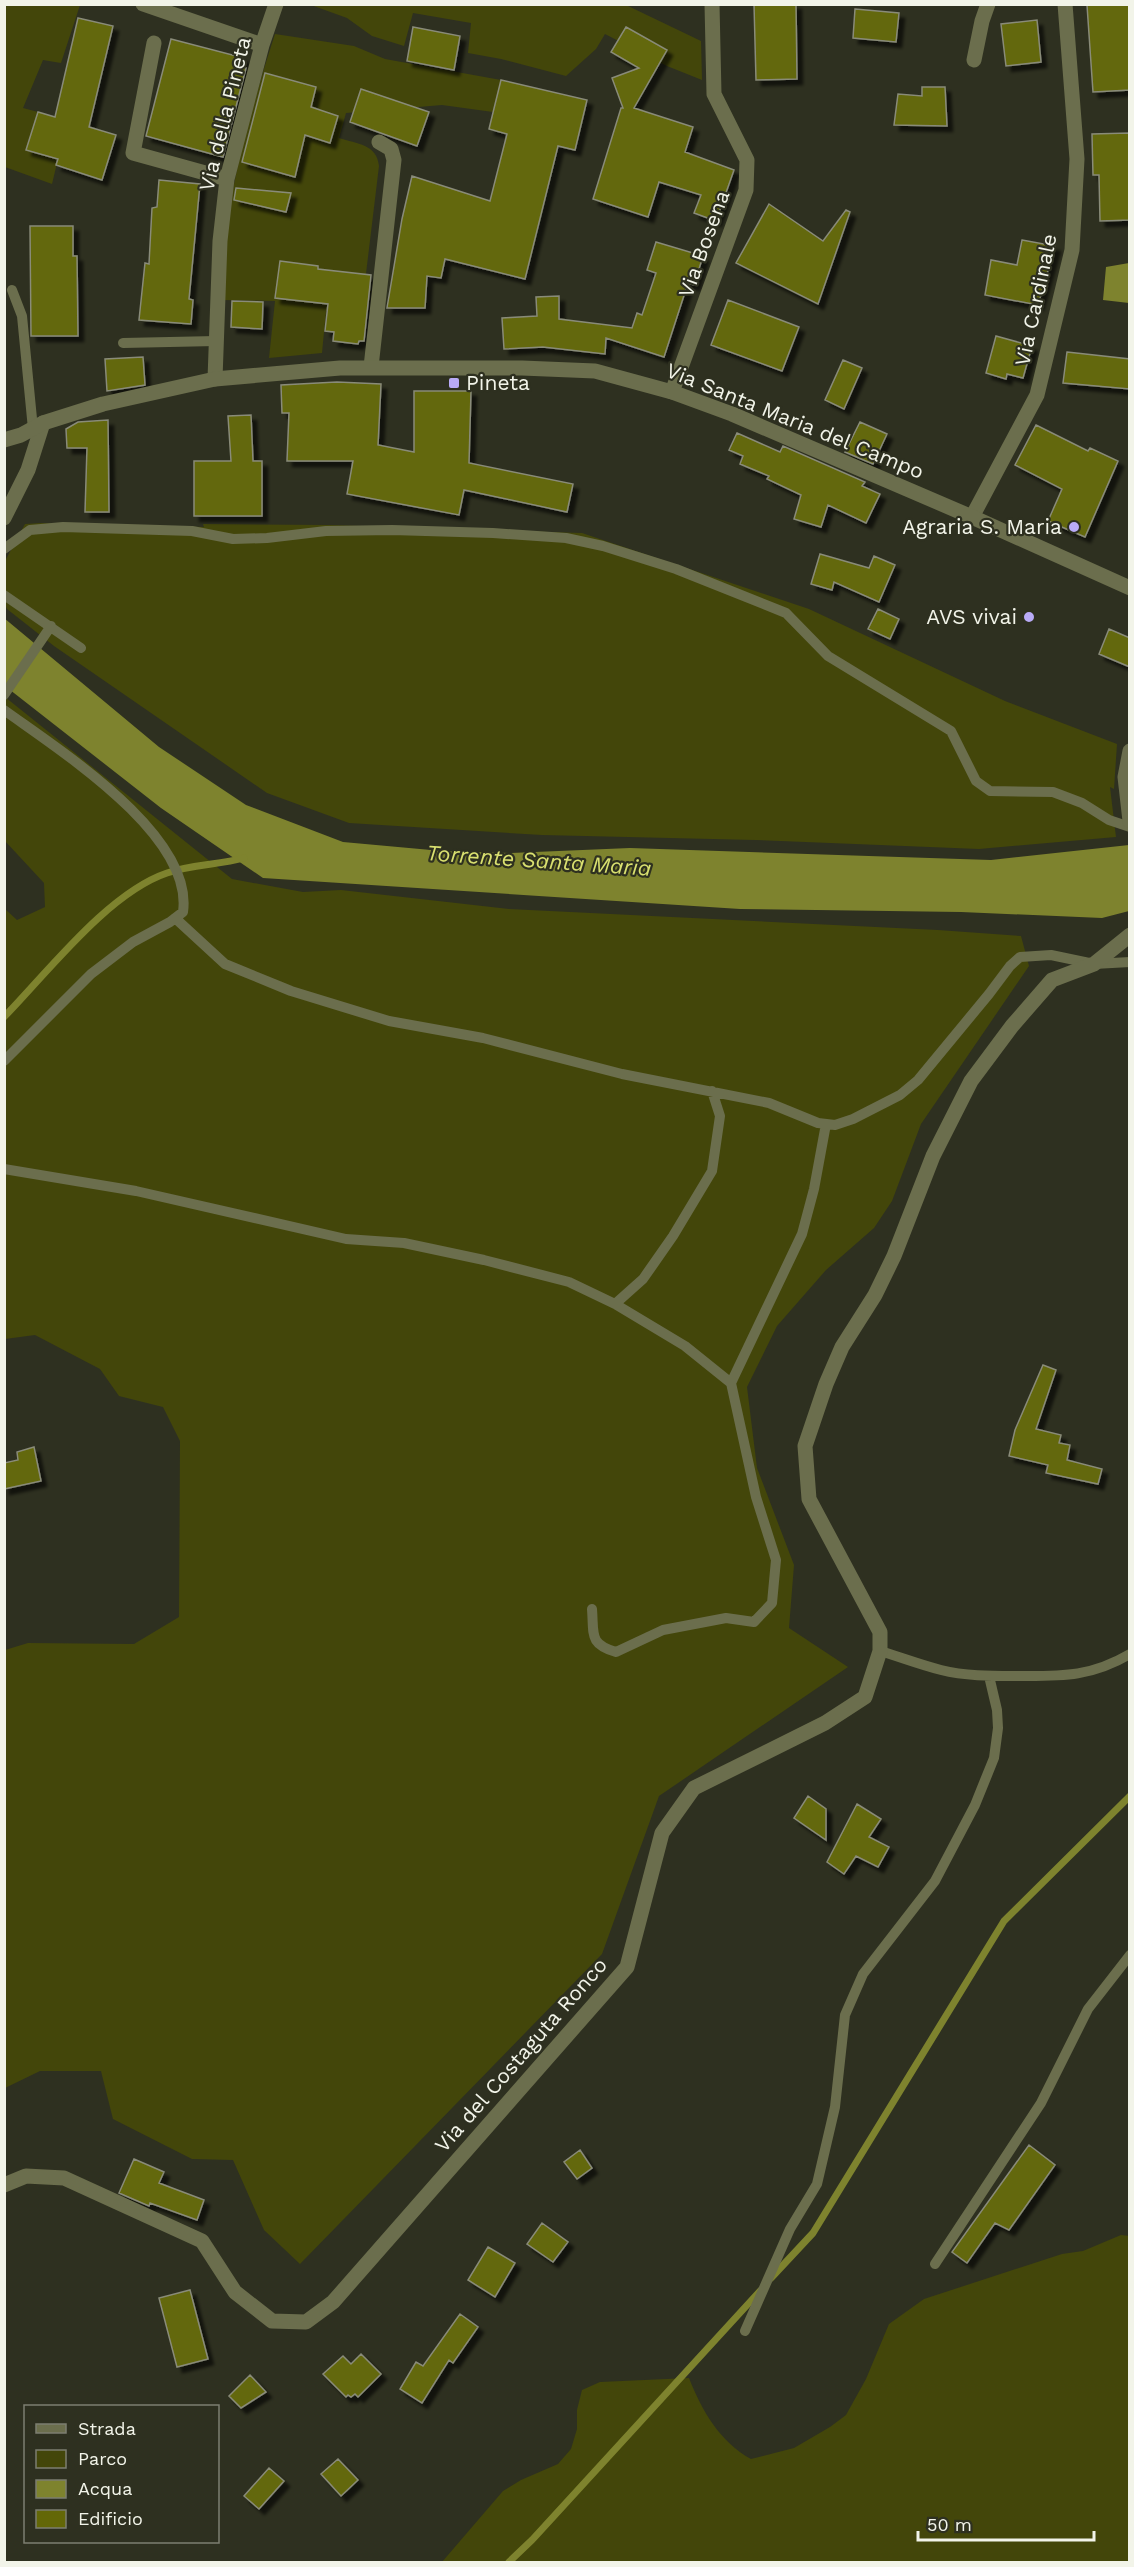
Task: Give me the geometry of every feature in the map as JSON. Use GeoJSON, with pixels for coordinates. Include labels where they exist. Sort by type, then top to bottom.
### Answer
{"type":"FeatureCollection","features":[{"type":"Feature","properties":{"kind":"street"},"geometry":{"type":"LineString","coordinates":[[143,4],[262,45]]}},
{"type":"Feature","properties":{"kind":"street","name":"Via della Pineta"},"geometry":{"type":"LineString","coordinates":[[215,379],[220,241],[227,179],[262,45],[276,4]]}},
{"type":"Feature","properties":{"kind":"street","name":"Via Bosena"},"geometry":{"type":"LineString","coordinates":[[672,392],[746,190],[747,160],[714,94],[712,4]]}},
{"type":"Feature","properties":{"kind":"street"},"geometry":{"type":"LineString","coordinates":[[974,60],[988,4]]}},
{"type":"Feature","properties":{"kind":"street","name":"Via Cardinale"},"geometry":{"type":"LineString","coordinates":[[972,517],[1037,395],[1072,250],[1077,159],[1065,4]]}},
{"type":"Feature","properties":{"kind":"street"},"geometry":{"type":"LineString","coordinates":[[154,43],[133,153],[227,179]]}},
{"type":"Feature","properties":{"kind":"street"},"geometry":{"type":"LineString","coordinates":[[371,367],[394,160],[391,148],[379,142]]}},
{"type":"Feature","properties":{"kind":"street","name":"Via Santa Maria del Campo"},"geometry":{"type":"LineString","coordinates":[[4,440],[103,404],[215,379],[371,367],[595,371],[672,392],[732,414],[1130,588]]}},
{"type":"Feature","properties":{"kind":"street"},"geometry":{"type":"LineString","coordinates":[[4,518],[28,470],[38,426]]}},
{"type":"Feature","properties":{"kind":"street"},"geometry":{"type":"LineString","coordinates":[[1130,751],[1128,773],[1130,821]]}},
{"type":"Feature","properties":{"kind":"street","name":"Via del Costaguta Ronco"},"geometry":{"type":"LineString","coordinates":[[4,2185],[26,2176],[64,2178],[202,2241],[235,2292],[272,2321],[306,2322],[333,2302],[627,1967],[662,1833],[694,1788],[825,1724],[865,1697],[880,1651],[880,1632],[809,1499],[805,1446],[826,1384],[842,1347],[875,1295],[894,1256],[933,1156],[971,1081],[1012,1026],[1052,980],[1094,964],[1130,935]]}},
{"type":"Feature","properties":{"kind":"lane"},"geometry":{"type":"LineString","coordinates":[[12,290],[22,316],[38,426]]}},
{"type":"Feature","properties":{"kind":"lane"},"geometry":{"type":"LineString","coordinates":[[123,343],[216,341]]}},
{"type":"Feature","properties":{"kind":"lane"},"geometry":{"type":"LineString","coordinates":[[4,549],[30,530],[63,527],[192,531],[233,538],[267,538],[326,531],[493,533],[566,538],[603,546],[676,569],[786,613],[828,656],[951,731],[976,780],[990,791],[1053,792],[1082,803],[1109,820],[1130,827]]}},
{"type":"Feature","properties":{"kind":"lane"},"geometry":{"type":"LineString","coordinates":[[4,595],[48,631],[81,648]]}},
{"type":"Feature","properties":{"kind":"lane"},"geometry":{"type":"LineString","coordinates":[[4,695],[48,631]]}},
{"type":"Feature","properties":{"kind":"lane"},"geometry":{"type":"LineString","coordinates":[[4,710],[78,763],[128,804],[169,855],[185,897],[183,912],[133,942],[91,974],[4,1061]]}},
{"type":"Feature","properties":{"kind":"lane"},"geometry":{"type":"LineString","coordinates":[[175,918],[225,964],[291,991],[389,1021],[483,1038],[622,1074],[770,1103],[818,1123],[836,1125],[900,1095],[918,1080],[1010,966],[1020,957],[1051,956],[1094,964],[1130,962]]}},
{"type":"Feature","properties":{"kind":"lane"},"geometry":{"type":"LineString","coordinates":[[615,1304],[643,1279],[673,1236],[712,1171],[720,1116],[712,1091]]}},
{"type":"Feature","properties":{"kind":"lane"},"geometry":{"type":"LineString","coordinates":[[592,1609],[594,1637],[601,1647],[616,1652],[663,1630],[726,1618],[754,1622],[772,1603],[776,1560],[756,1497],[731,1383],[802,1234],[814,1189],[826,1124]]}},
{"type":"Feature","properties":{"kind":"lane"},"geometry":{"type":"LineString","coordinates":[[4,1169],[136,1191],[346,1239],[404,1243],[484,1260],[569,1282],[615,1304],[685,1346],[731,1383]]}},
{"type":"Feature","properties":{"kind":"lane"},"geometry":{"type":"LineString","coordinates":[[880,1651],[941,1670],[989,1676],[1057,1677],[1086,1673],[1114,1663],[1130,1654]]}},
{"type":"Feature","properties":{"kind":"lane"},"geometry":{"type":"LineString","coordinates":[[745,2331],[790,2229],[817,2184],[836,2107],[845,2015],[854,1994],[863,1974],[935,1881],[975,1805],[994,1758],[998,1728],[997,1710],[989,1676]]}},
{"type":"Feature","properties":{"kind":"lane"},"geometry":{"type":"LineString","coordinates":[[935,2264],[1041,2103],[1088,2009],[1130,1955]]}},
{"type":"Feature","properties":{"kind":"green space"},"geometry":{"type":"Polygon","coordinates":[[[4,5],[80,5],[61,63],[43,60],[23,108],[38,112],[26,150],[58,159],[52,184],[5,167],[4,5]]]}},
{"type":"Feature","properties":{"kind":"green space"},"geometry":{"type":"Polygon","coordinates":[[[311,5],[626,5],[701,41],[702,80],[667,66],[605,34],[596,49],[566,76],[468,53],[471,23],[413,13],[404,46],[372,36],[347,18],[311,5]]]}},
{"type":"Feature","properties":{"kind":"green space"},"geometry":{"type":"Polygon","coordinates":[[[275,34],[354,46],[385,59],[501,80],[493,112],[442,105],[346,113],[339,138],[370,149],[379,166],[361,315],[326,311],[322,353],[269,358],[275,301],[223,300],[223,256],[237,168],[275,34]]]}},
{"type":"Feature","properties":{"kind":"green space"},"geometry":{"type":"Polygon","coordinates":[[[25,524],[204,527],[203,524],[330,525],[582,533],[809,609],[1005,701],[1117,744],[1114,789],[1110,787],[1116,837],[979,849],[755,840],[542,835],[349,823],[267,793],[54,646],[7,609],[5,561],[25,524]]]}},
{"type":"Feature","properties":{"kind":"green space"},"geometry":{"type":"Polygon","coordinates":[[[5,697],[232,879],[303,892],[341,890],[509,909],[1021,936],[1029,966],[921,1124],[892,1201],[874,1228],[826,1270],[777,1326],[747,1387],[757,1468],[794,1565],[789,1628],[848,1667],[659,1796],[602,1954],[300,2264],[264,2230],[233,2160],[192,2159],[113,2119],[101,2071],[40,2071],[5,2088],[5,1650],[28,1643],[134,1644],[179,1617],[180,1441],[163,1407],[119,1396],[100,1369],[35,1335],[5,1339],[4,908],[17,920],[45,907],[44,883],[5,841],[5,697]]]}},
{"type":"Feature","properties":{"kind":"green space"},"geometry":{"type":"Polygon","coordinates":[[[1121,2235],[1130,2236],[1129,2562],[442,2562],[503,2491],[521,2480],[558,2464],[571,2449],[577,2429],[577,2410],[582,2390],[600,2382],[689,2378],[706,2414],[721,2435],[740,2452],[751,2459],[794,2448],[846,2415],[866,2379],[889,2324],[924,2299],[1062,2254],[1083,2251],[1121,2235]]]}},
{"type":"Feature","properties":{"kind":"water"},"geometry":{"type":"Polygon","coordinates":[[[1129,263],[1129,303],[1103,300],[1106,267],[1129,263]]]}},
{"type":"Feature","properties":{"kind":"water","name":"Torrente Santa Maria"},"geometry":{"type":"Polygon","coordinates":[[[4,618],[159,747],[246,805],[343,842],[442,851],[511,853],[630,848],[991,860],[1129,845],[1129,911],[1102,918],[961,912],[740,909],[263,878],[161,808],[5,686],[4,618]]]}},
{"type":"Feature","properties":{"kind":"building"},"geometry":{"type":"Polygon","coordinates":[[[754,4],[796,4],[797,79],[756,80],[754,4]]]}},
{"type":"Feature","properties":{"kind":"building"},"geometry":{"type":"Polygon","coordinates":[[[1130,4],[1130,90],[1093,92],[1087,5],[1130,4]]]}},
{"type":"Feature","properties":{"kind":"building"},"geometry":{"type":"Polygon","coordinates":[[[855,9],[899,13],[896,42],[853,38],[855,9]]]}},
{"type":"Feature","properties":{"kind":"building"},"geometry":{"type":"Polygon","coordinates":[[[78,18],[113,26],[89,127],[116,135],[102,180],[56,165],[58,159],[26,150],[38,112],[55,117],[78,18]]]}},
{"type":"Feature","properties":{"kind":"building"},"geometry":{"type":"Polygon","coordinates":[[[1037,20],[1041,62],[1006,66],[1001,24],[1037,20]]]}},
{"type":"Feature","properties":{"kind":"building"},"geometry":{"type":"Polygon","coordinates":[[[413,27],[460,36],[454,70],[407,61],[413,27]]]}},
{"type":"Feature","properties":{"kind":"building"},"geometry":{"type":"Polygon","coordinates":[[[626,27],[667,50],[634,108],[693,127],[685,152],[734,170],[716,221],[694,213],[701,195],[659,182],[648,217],[593,199],[621,108],[623,108],[612,78],[639,68],[611,52],[626,27]]]}},
{"type":"Feature","properties":{"kind":"building"},"geometry":{"type":"Polygon","coordinates":[[[171,39],[244,58],[241,67],[246,68],[223,157],[146,136],[171,39]]]}},
{"type":"Feature","properties":{"kind":"building"},"geometry":{"type":"Polygon","coordinates":[[[265,73],[316,87],[311,107],[338,116],[330,143],[305,135],[295,177],[242,162],[265,73]]]}},
{"type":"Feature","properties":{"kind":"building"},"geometry":{"type":"Polygon","coordinates":[[[501,80],[587,100],[575,150],[558,146],[525,279],[445,259],[441,278],[427,276],[425,308],[387,308],[402,219],[412,176],[490,201],[507,134],[489,129],[501,80]]]}},
{"type":"Feature","properties":{"kind":"building"},"geometry":{"type":"Polygon","coordinates":[[[922,87],[945,87],[947,126],[894,125],[898,94],[922,96],[922,87]]]}},
{"type":"Feature","properties":{"kind":"building"},"geometry":{"type":"Polygon","coordinates":[[[361,89],[429,112],[417,146],[350,122],[361,89]]]}},
{"type":"Feature","properties":{"kind":"building"},"geometry":{"type":"Polygon","coordinates":[[[1130,133],[1130,220],[1100,221],[1099,175],[1093,175],[1092,134],[1130,133]]]}},
{"type":"Feature","properties":{"kind":"building"},"geometry":{"type":"Polygon","coordinates":[[[159,180],[200,184],[189,299],[193,300],[191,324],[139,320],[145,263],[149,264],[152,208],[157,207],[159,180]]]}},
{"type":"Feature","properties":{"kind":"building"},"geometry":{"type":"Polygon","coordinates":[[[236,188],[291,193],[286,212],[234,200],[236,188]]]}},
{"type":"Feature","properties":{"kind":"building"},"geometry":{"type":"Polygon","coordinates":[[[769,204],[823,241],[846,210],[850,212],[818,304],[736,263],[769,204]]]}},
{"type":"Feature","properties":{"kind":"building"},"geometry":{"type":"Polygon","coordinates":[[[30,226],[73,226],[73,256],[77,256],[78,336],[31,336],[30,226]]]}},
{"type":"Feature","properties":{"kind":"building"},"geometry":{"type":"Polygon","coordinates":[[[1022,240],[1055,246],[1038,305],[985,295],[991,260],[1017,265],[1022,240]]]}},
{"type":"Feature","properties":{"kind":"building"},"geometry":{"type":"Polygon","coordinates":[[[656,242],[703,256],[694,285],[688,283],[664,357],[606,338],[605,354],[543,347],[504,349],[502,318],[537,316],[536,297],[559,296],[559,319],[632,328],[637,313],[642,315],[656,273],[647,270],[656,242]]]}},
{"type":"Feature","properties":{"kind":"building"},"geometry":{"type":"Polygon","coordinates":[[[280,261],[318,266],[318,269],[371,275],[364,341],[359,341],[358,344],[333,341],[334,332],[325,331],[328,304],[275,298],[280,261]]]}},
{"type":"Feature","properties":{"kind":"building"},"geometry":{"type":"Polygon","coordinates":[[[728,300],[799,327],[782,371],[711,345],[728,300]]]}},
{"type":"Feature","properties":{"kind":"building"},"geometry":{"type":"Polygon","coordinates":[[[232,301],[263,302],[262,329],[231,327],[232,301]]]}},
{"type":"Feature","properties":{"kind":"building"},"geometry":{"type":"Polygon","coordinates":[[[996,336],[1032,346],[1023,378],[1007,374],[1006,379],[986,373],[996,336]]]}},
{"type":"Feature","properties":{"kind":"building"},"geometry":{"type":"Polygon","coordinates":[[[1067,352],[1130,359],[1130,389],[1063,383],[1067,352]]]}},
{"type":"Feature","properties":{"kind":"building"},"geometry":{"type":"Polygon","coordinates":[[[143,357],[145,385],[107,391],[105,359],[143,357]]]}},
{"type":"Feature","properties":{"kind":"building"},"geometry":{"type":"Polygon","coordinates":[[[843,360],[862,368],[844,409],[825,400],[843,360]]]}},
{"type":"Feature","properties":{"kind":"building"},"geometry":{"type":"Polygon","coordinates":[[[337,382],[381,384],[378,445],[414,452],[414,391],[471,391],[469,463],[573,484],[567,512],[464,490],[459,515],[347,494],[353,461],[287,461],[289,413],[282,413],[281,385],[337,382]]]}},
{"type":"Feature","properties":{"kind":"building"},"geometry":{"type":"Polygon","coordinates":[[[251,415],[253,461],[262,461],[262,516],[194,516],[194,461],[231,461],[228,416],[251,415]]]}},
{"type":"Feature","properties":{"kind":"building"},"geometry":{"type":"Polygon","coordinates":[[[108,420],[109,512],[85,512],[87,448],[67,448],[66,429],[78,422],[108,420]]]}},
{"type":"Feature","properties":{"kind":"building"},"geometry":{"type":"Polygon","coordinates":[[[860,422],[887,434],[873,464],[845,452],[860,422]]]}},
{"type":"Feature","properties":{"kind":"building"},"geometry":{"type":"Polygon","coordinates":[[[1036,425],[1088,451],[1090,448],[1118,461],[1085,537],[1048,521],[1062,489],[1015,465],[1036,425]]]}},
{"type":"Feature","properties":{"kind":"building"},"geometry":{"type":"Polygon","coordinates":[[[737,433],[780,452],[783,446],[865,482],[862,486],[880,494],[866,523],[828,505],[821,527],[794,519],[801,495],[767,479],[769,476],[740,464],[743,456],[729,450],[737,433]]]}},
{"type":"Feature","properties":{"kind":"building"},"geometry":{"type":"Polygon","coordinates":[[[820,554],[869,568],[874,556],[895,565],[879,602],[834,582],[832,590],[811,584],[820,554]]]}},
{"type":"Feature","properties":{"kind":"building"},"geometry":{"type":"Polygon","coordinates":[[[878,609],[899,619],[890,639],[868,629],[878,609]]]}},
{"type":"Feature","properties":{"kind":"building"},"geometry":{"type":"Polygon","coordinates":[[[1109,629],[1130,638],[1130,667],[1099,654],[1109,629]]]}},
{"type":"Feature","properties":{"kind":"building"},"geometry":{"type":"Polygon","coordinates":[[[1043,1365],[1056,1370],[1036,1429],[1061,1435],[1059,1443],[1070,1445],[1067,1460],[1102,1469],[1098,1484],[1046,1473],[1048,1465],[1009,1456],[1015,1430],[1043,1365]]]}},
{"type":"Feature","properties":{"kind":"building"},"geometry":{"type":"Polygon","coordinates":[[[34,1447],[41,1481],[4,1489],[4,1463],[18,1460],[17,1452],[34,1447]]]}},
{"type":"Feature","properties":{"kind":"building"},"geometry":{"type":"Polygon","coordinates":[[[808,1796],[826,1809],[826,1840],[794,1818],[808,1796]]]}},
{"type":"Feature","properties":{"kind":"building"},"geometry":{"type":"Polygon","coordinates":[[[857,1804],[881,1819],[869,1837],[889,1847],[878,1867],[856,1856],[844,1874],[827,1862],[857,1804]]]}},
{"type":"Feature","properties":{"kind":"building"},"geometry":{"type":"Polygon","coordinates":[[[1029,2145],[1055,2165],[1009,2230],[995,2223],[967,2263],[952,2252],[1029,2145]]]}},
{"type":"Feature","properties":{"kind":"building"},"geometry":{"type":"Polygon","coordinates":[[[580,2150],[592,2168],[577,2179],[564,2162],[580,2150]]]}},
{"type":"Feature","properties":{"kind":"building"},"geometry":{"type":"Polygon","coordinates":[[[134,2159],[164,2172],[159,2183],[204,2200],[197,2220],[150,2203],[149,2206],[119,2193],[134,2159]]]}},
{"type":"Feature","properties":{"kind":"building"},"geometry":{"type":"Polygon","coordinates":[[[542,2223],[568,2242],[553,2262],[527,2244],[542,2223]]]}},
{"type":"Feature","properties":{"kind":"building"},"geometry":{"type":"Polygon","coordinates":[[[488,2247],[515,2263],[495,2297],[468,2280],[488,2247]]]}},
{"type":"Feature","properties":{"kind":"building"},"geometry":{"type":"Polygon","coordinates":[[[190,2290],[208,2359],[177,2367],[159,2298],[190,2290]]]}},
{"type":"Feature","properties":{"kind":"building"},"geometry":{"type":"Polygon","coordinates":[[[460,2314],[478,2327],[453,2363],[449,2360],[422,2403],[400,2389],[416,2362],[423,2366],[460,2314]]]}},
{"type":"Feature","properties":{"kind":"building"},"geometry":{"type":"Polygon","coordinates":[[[361,2354],[381,2374],[358,2397],[355,2394],[346,2397],[323,2374],[343,2356],[351,2364],[361,2354]]]}},
{"type":"Feature","properties":{"kind":"building"},"geometry":{"type":"Polygon","coordinates":[[[250,2375],[266,2392],[241,2408],[229,2396],[250,2375]]]}},
{"type":"Feature","properties":{"kind":"building"},"geometry":{"type":"Polygon","coordinates":[[[338,2459],[358,2480],[341,2496],[321,2474],[338,2459]]]}},
{"type":"Feature","properties":{"kind":"building"},"geometry":{"type":"Polygon","coordinates":[[[269,2468],[284,2481],[259,2509],[244,2496],[269,2468]]]}},
{"type":"Feature","properties":{"kind":"waterway"},"geometry":{"type":"LineString","coordinates":[[4,1017],[101,915],[145,883],[167,873],[186,868],[244,858]]}},
{"type":"Feature","properties":{"kind":"waterway"},"geometry":{"type":"LineString","coordinates":[[771,2278],[813,2233],[1004,1921],[1130,1796]]}},
{"type":"Feature","properties":{"kind":"waterway"},"geometry":{"type":"LineString","coordinates":[[509,2562],[532,2540],[760,2291]]}},
{"type":"Feature","properties":{"kind":"place","name":"Pineta"},"geometry":{"type":"Point","coordinates":[454,383]}},
{"type":"Feature","properties":{"kind":"place","name":"Agraria S. Maria"},"geometry":{"type":"Point","coordinates":[1074,527]}},
{"type":"Feature","properties":{"kind":"place","name":"AVS vivai"},"geometry":{"type":"Point","coordinates":[1029,617]}}]}
